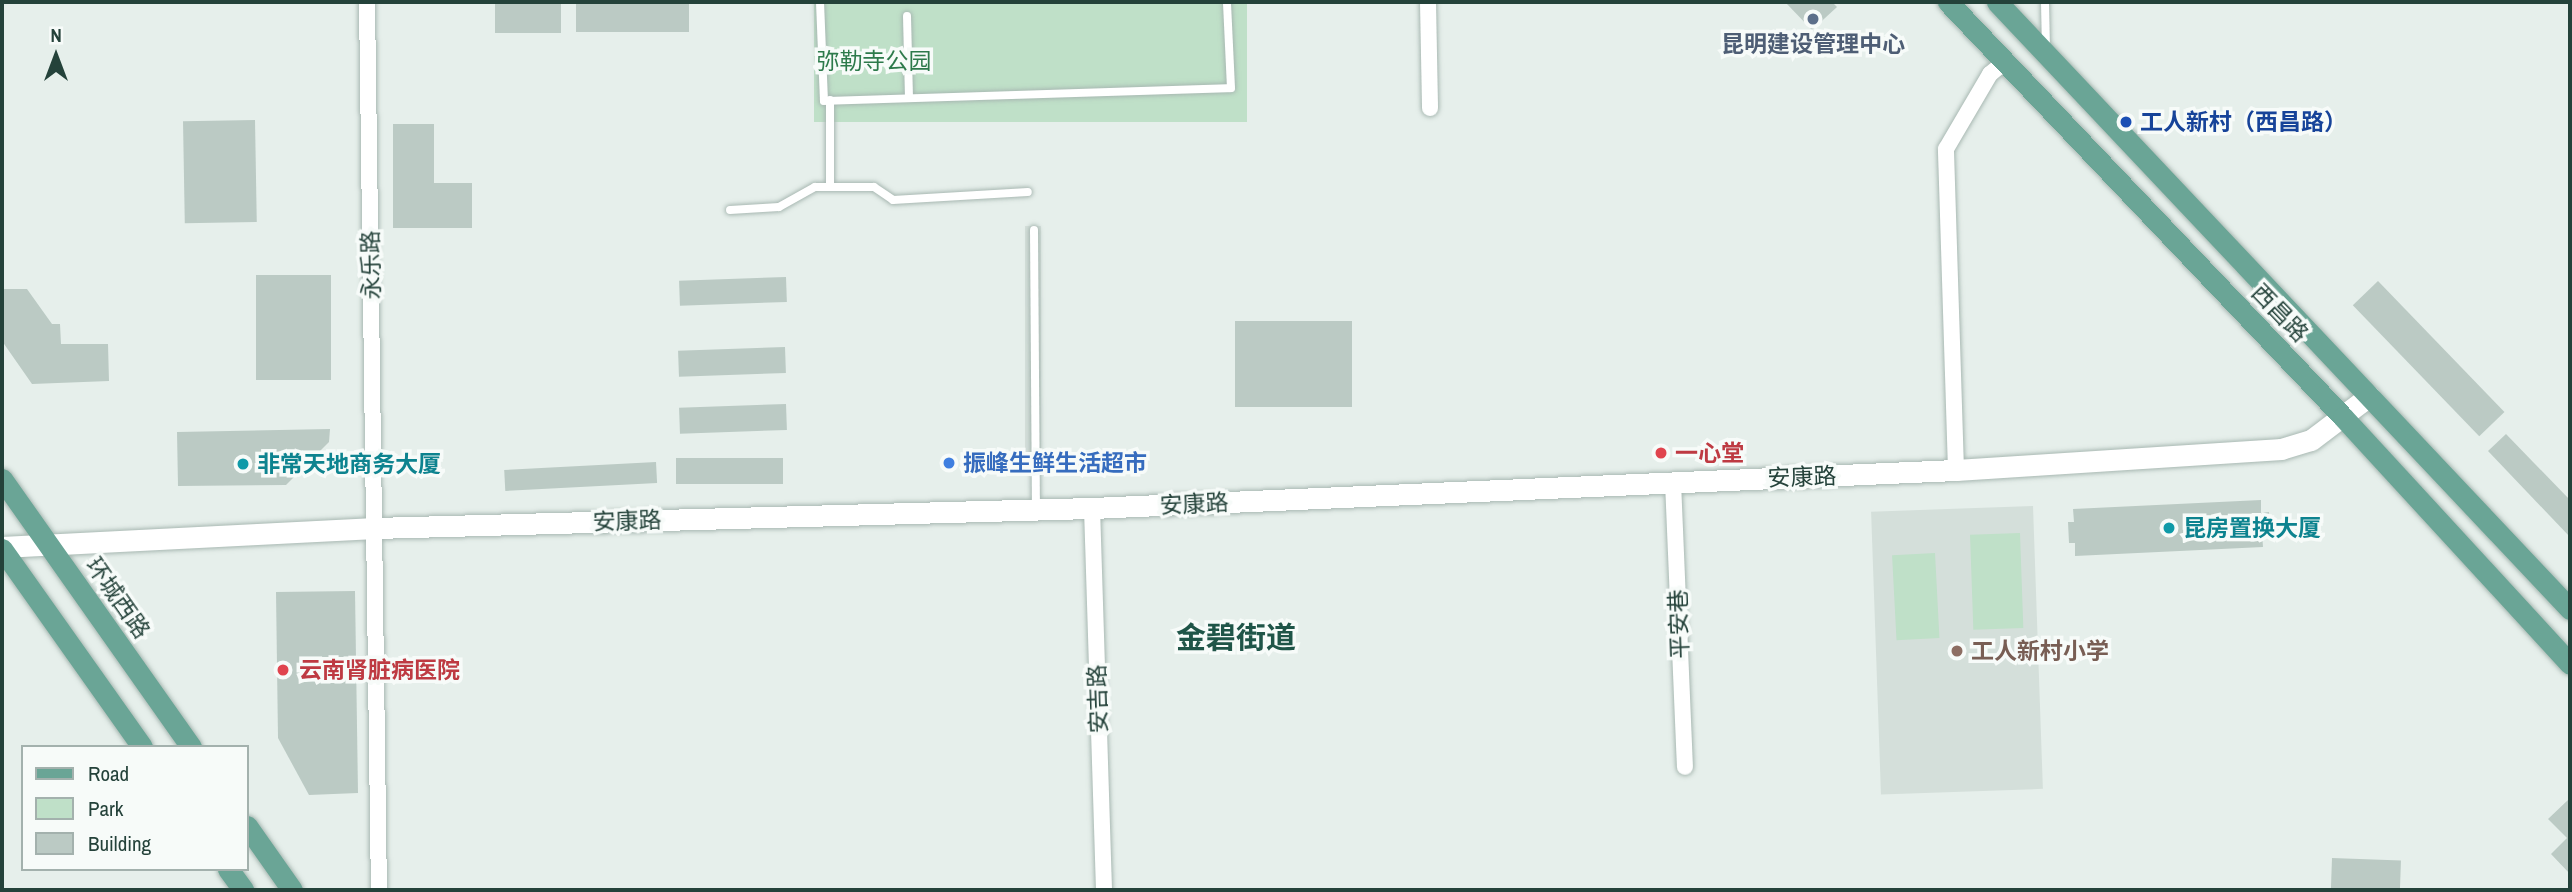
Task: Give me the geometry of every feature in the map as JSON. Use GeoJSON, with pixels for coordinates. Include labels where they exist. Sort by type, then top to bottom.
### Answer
{"type":"FeatureCollection","features":[{"type":"Feature","properties":{"kind":"main road","name":"西昌路"},"geometry":{"type":"LineString","coordinates":[[1948,2],[2343,417],[2570,664]]}},
{"type":"Feature","properties":{"kind":"main road","name":"西昌路"},"geometry":{"type":"LineString","coordinates":[[1997,2],[2570,609]]}},
{"type":"Feature","properties":{"kind":"main road","name":"环城西路"},"geometry":{"type":"LineString","coordinates":[[2,479],[190,745]]}},
{"type":"Feature","properties":{"kind":"main road"},"geometry":{"type":"LineString","coordinates":[[2,548],[141,745]]}},
{"type":"Feature","properties":{"kind":"main road"},"geometry":{"type":"LineString","coordinates":[[248,827],[292,890]]}},
{"type":"Feature","properties":{"kind":"main road"},"geometry":{"type":"LineString","coordinates":[[229,871],[243,890]]}},
{"type":"Feature","properties":{"kind":"street","name":"永乐路"},"geometry":{"type":"LineString","coordinates":[[367,2],[379,890]]}},
{"type":"Feature","properties":{"kind":"street"},"geometry":{"type":"LineString","coordinates":[[1429,2],[1430,108]]}},
{"type":"Feature","properties":{"kind":"street"},"geometry":{"type":"LineString","coordinates":[[1956,470],[1946,149],[1990,74],[2005,62]]}},
{"type":"Feature","properties":{"kind":"street","name":"安康路"},"geometry":{"type":"LineString","coordinates":[[2,548],[374,528],[1092,508],[1956,470],[2281,449],[2311,440],[2369,396]]}},
{"type":"Feature","properties":{"kind":"street","name":"平安巷"},"geometry":{"type":"LineString","coordinates":[[1673,482],[1685,767]]}},
{"type":"Feature","properties":{"kind":"street","name":"安吉路"},"geometry":{"type":"LineString","coordinates":[[1092,508],[1104,890]]}},
{"type":"Feature","properties":{"kind":"lane"},"geometry":{"type":"LineString","coordinates":[[820,2],[824,101],[1231,88],[1227,2]]}},
{"type":"Feature","properties":{"kind":"lane"},"geometry":{"type":"LineString","coordinates":[[2045,2],[2046,54]]}},
{"type":"Feature","properties":{"kind":"lane"},"geometry":{"type":"LineString","coordinates":[[907,16],[909,98]]}},
{"type":"Feature","properties":{"kind":"lane"},"geometry":{"type":"LineString","coordinates":[[830,100],[830,187]]}},
{"type":"Feature","properties":{"kind":"lane"},"geometry":{"type":"LineString","coordinates":[[730,210],[779,207],[815,187],[874,187],[893,200],[1028,192]]}},
{"type":"Feature","properties":{"kind":"lane"},"geometry":{"type":"LineString","coordinates":[[1034,230],[1036,510]]}},
{"type":"Feature","properties":{"kind":"shaded area"},"geometry":{"type":"Polygon","coordinates":[[[1025,226],[1041,226],[1041,468],[1025,468],[1025,226]]]}},
{"type":"Feature","properties":{"kind":"shaded area","name":"工人新村小学"},"geometry":{"type":"Polygon","coordinates":[[[2033,506],[2043,789],[1881,794],[1871,512],[2033,506]]]}},
{"type":"Feature","properties":{"kind":"green space","name":"弥勒寺公园"},"geometry":{"type":"Polygon","coordinates":[[[814,2],[1247,2],[1247,122],[814,122],[814,2]]]}},
{"type":"Feature","properties":{"kind":"green space"},"geometry":{"type":"Polygon","coordinates":[[[2020,533],[2023,628],[1973,630],[1970,535],[2020,533]]]}},
{"type":"Feature","properties":{"kind":"green space"},"geometry":{"type":"Polygon","coordinates":[[[1935,553],[1939,638],[1897,640],[1892,555],[1935,553]]]}},
{"type":"Feature","properties":{"kind":"building"},"geometry":{"type":"Polygon","coordinates":[[[495,2],[561,2],[561,33],[495,33],[495,2]]]}},
{"type":"Feature","properties":{"kind":"building"},"geometry":{"type":"Polygon","coordinates":[[[576,2],[689,2],[689,32],[576,32],[576,2]]]}},
{"type":"Feature","properties":{"kind":"building","name":"昆明建设管理中心"},"geometry":{"type":"Polygon","coordinates":[[[1785,2],[1832,2],[1837,7],[1812,30],[1785,2]]]}},
{"type":"Feature","properties":{"kind":"building"},"geometry":{"type":"Polygon","coordinates":[[[255,120],[257,222],[185,223],[183,121],[255,120]]]}},
{"type":"Feature","properties":{"kind":"building"},"geometry":{"type":"Polygon","coordinates":[[[393,124],[434,124],[434,183],[472,183],[472,228],[393,228],[393,124]]]}},
{"type":"Feature","properties":{"kind":"building"},"geometry":{"type":"Polygon","coordinates":[[[256,275],[331,275],[331,380],[256,380],[256,275]]]}},
{"type":"Feature","properties":{"kind":"building"},"geometry":{"type":"Polygon","coordinates":[[[786,277],[787,302],[680,306],[679,281],[786,277]]]}},
{"type":"Feature","properties":{"kind":"building"},"geometry":{"type":"Polygon","coordinates":[[[2378,281],[2504,412],[2479,436],[2353,305],[2378,281]]]}},
{"type":"Feature","properties":{"kind":"building"},"geometry":{"type":"Polygon","coordinates":[[[2,289],[27,289],[52,324],[60,324],[61,344],[108,344],[109,381],[32,384],[2,341],[2,289]]]}},
{"type":"Feature","properties":{"kind":"building"},"geometry":{"type":"Polygon","coordinates":[[[1235,321],[1352,321],[1352,407],[1235,407],[1235,321]]]}},
{"type":"Feature","properties":{"kind":"building"},"geometry":{"type":"Polygon","coordinates":[[[785,347],[786,373],[679,377],[678,351],[785,347]]]}},
{"type":"Feature","properties":{"kind":"building"},"geometry":{"type":"Polygon","coordinates":[[[786,404],[787,430],[680,434],[679,408],[786,404]]]}},
{"type":"Feature","properties":{"kind":"building","name":"非常天地商务大厦"},"geometry":{"type":"Polygon","coordinates":[[[330,429],[329,442],[286,485],[178,486],[177,432],[330,429]]]}},
{"type":"Feature","properties":{"kind":"building"},"geometry":{"type":"Polygon","coordinates":[[[2506,434],[2570,500],[2570,537],[2488,451],[2506,434]]]}},
{"type":"Feature","properties":{"kind":"building"},"geometry":{"type":"Polygon","coordinates":[[[676,458],[783,458],[783,484],[676,484],[676,458]]]}},
{"type":"Feature","properties":{"kind":"building"},"geometry":{"type":"Polygon","coordinates":[[[656,462],[657,483],[505,491],[504,470],[656,462]]]}},
{"type":"Feature","properties":{"kind":"building","name":"昆房置换大厦"},"geometry":{"type":"Polygon","coordinates":[[[2261,500],[2261,513],[2269,512],[2270,533],[2262,533],[2263,547],[2075,556],[2075,543],[2069,543],[2068,522],[2074,522],[2073,509],[2261,500]]]}},
{"type":"Feature","properties":{"kind":"building"},"geometry":{"type":"Polygon","coordinates":[[[355,591],[358,793],[309,795],[278,738],[276,592],[355,591]]]}},
{"type":"Feature","properties":{"kind":"building"},"geometry":{"type":"Polygon","coordinates":[[[2568,800],[2570,874],[2551,854],[2567,838],[2548,819],[2568,800]]]}},
{"type":"Feature","properties":{"kind":"building"},"geometry":{"type":"Polygon","coordinates":[[[2332,858],[2401,860],[2400,890],[2331,890],[2332,858]]]}},
{"type":"Feature","properties":{"kind":"place","name":"昆明建设管理中心"},"geometry":{"type":"Point","coordinates":[1813,19]}},
{"type":"Feature","properties":{"kind":"place","name":"工人新村（西昌路）"},"geometry":{"type":"Point","coordinates":[2126,122]}},
{"type":"Feature","properties":{"kind":"place","name":"一心堂"},"geometry":{"type":"Point","coordinates":[1661,453]}},
{"type":"Feature","properties":{"kind":"place","name":"振峰生鲜生活超市"},"geometry":{"type":"Point","coordinates":[949,463]}},
{"type":"Feature","properties":{"kind":"place","name":"非常天地商务大厦"},"geometry":{"type":"Point","coordinates":[243,464]}},
{"type":"Feature","properties":{"kind":"place","name":"昆房置换大厦"},"geometry":{"type":"Point","coordinates":[2169,528]}},
{"type":"Feature","properties":{"kind":"place","name":"工人新村小学"},"geometry":{"type":"Point","coordinates":[1957,651]}},
{"type":"Feature","properties":{"kind":"place","name":"云南肾脏病医院"},"geometry":{"type":"Point","coordinates":[283,670]}},
{"type":"Feature","properties":{"kind":"district","name":"金碧街道"},"geometry":{"type":"Point","coordinates":[1236,637]}}]}
